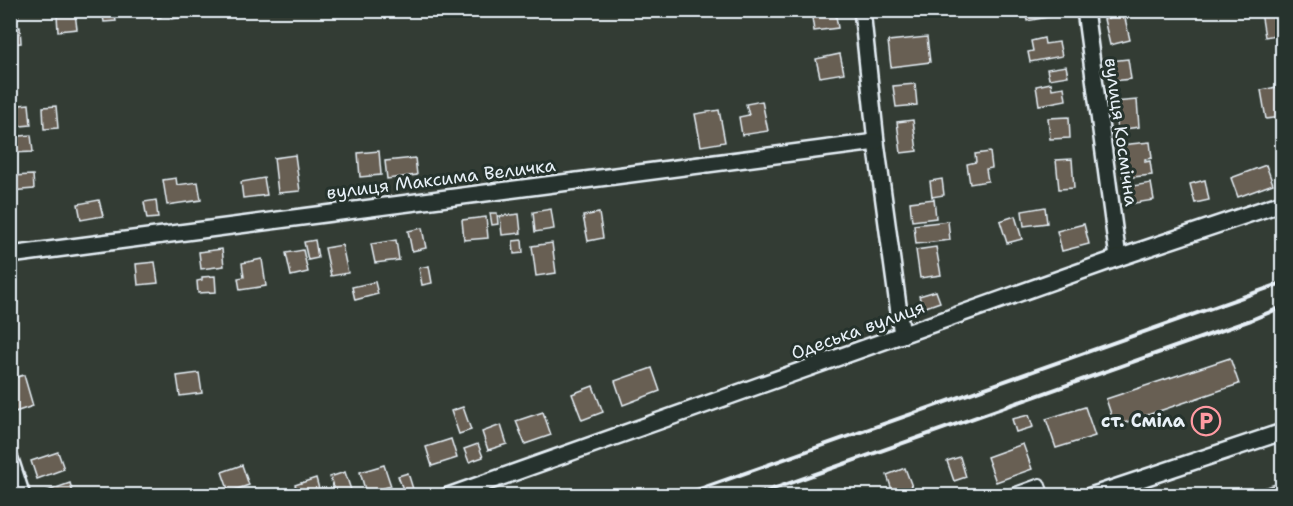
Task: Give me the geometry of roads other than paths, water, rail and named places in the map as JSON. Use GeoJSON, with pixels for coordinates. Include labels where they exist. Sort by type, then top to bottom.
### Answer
{"type":"FeatureCollection","features":[{"type":"Feature","properties":{"kind":"street"},"geometry":{"type":"LineString","coordinates":[[862,10],[876,142],[902,335]]}},
{"type":"Feature","properties":{"kind":"street","name":"вулиця Космічна"},"geometry":{"type":"LineString","coordinates":[[1085,10],[1118,258]]}},
{"type":"Feature","properties":{"kind":"street","name":"вулиця Максима Величка"},"geometry":{"type":"LineString","coordinates":[[10,255],[876,142]]}},
{"type":"Feature","properties":{"kind":"street","name":"Одеська вулиця"},"geometry":{"type":"LineString","coordinates":[[448,495],[1118,258],[1282,203]]}},
{"type":"Feature","properties":{"kind":"street"},"geometry":{"type":"LineString","coordinates":[[1090,495],[1282,432]]}},
{"type":"Feature","properties":{"kind":"street"},"geometry":{"type":"LineString","coordinates":[[10,459],[22,495]]}},
{"type":"Feature","properties":{"kind":"lane"},"geometry":{"type":"LineString","coordinates":[[1004,495],[1040,483],[1045,495]]}},
{"type":"Feature","properties":{"kind":"railway"},"geometry":{"type":"LineString","coordinates":[[680,496],[1282,283]]}},
{"type":"Feature","properties":{"kind":"railway"},"geometry":{"type":"LineString","coordinates":[[753,496],[1251,320],[1282,307]]}},
{"type":"Feature","properties":{"kind":"place","name":"ст. Сміла"},"geometry":{"type":"Point","coordinates":[1206,421]}}]}
